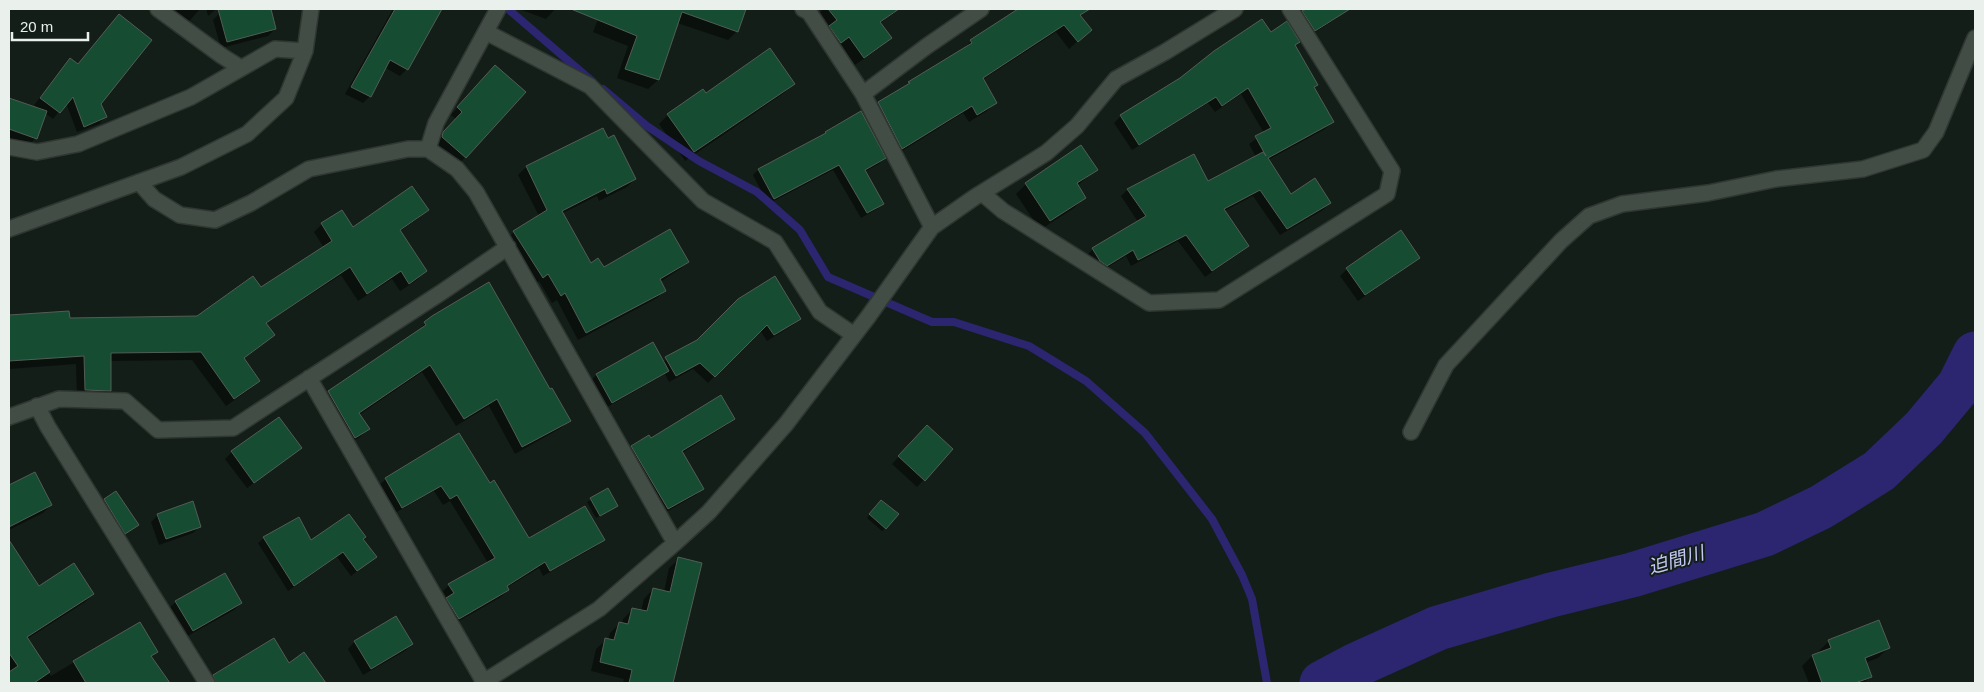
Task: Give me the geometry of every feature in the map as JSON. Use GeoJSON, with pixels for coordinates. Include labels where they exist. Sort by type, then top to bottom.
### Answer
{"type":"FeatureCollection","features":[{"type":"Feature","properties":{"kind":"street"},"geometry":{"type":"LineString","coordinates":[[158,9],[222,56],[242,68]]}},
{"type":"Feature","properties":{"kind":"street"},"geometry":{"type":"LineString","coordinates":[[9,229],[181,167],[247,134],[286,98],[305,51],[311,9]]}},
{"type":"Feature","properties":{"kind":"street"},"geometry":{"type":"LineString","coordinates":[[428,149],[436,123],[498,9]]}},
{"type":"Feature","properties":{"kind":"street"},"geometry":{"type":"LineString","coordinates":[[803,9],[809,12],[863,94],[932,227]]}},
{"type":"Feature","properties":{"kind":"street"},"geometry":{"type":"LineString","coordinates":[[863,94],[927,46],[981,9]]}},
{"type":"Feature","properties":{"kind":"street"},"geometry":{"type":"LineString","coordinates":[[309,378],[483,683],[599,608],[709,512],[786,424],[854,335],[932,227],[1046,153],[1077,126],[1116,79],[1165,52],[1211,15],[1235,9]]}},
{"type":"Feature","properties":{"kind":"street"},"geometry":{"type":"LineString","coordinates":[[982,193],[1003,210],[1149,303],[1219,300],[1387,194],[1392,171],[1290,9]]}},
{"type":"Feature","properties":{"kind":"street"},"geometry":{"type":"LineString","coordinates":[[486,32],[590,86],[703,201],[775,242],[820,312],[854,335]]}},
{"type":"Feature","properties":{"kind":"street"},"geometry":{"type":"LineString","coordinates":[[1411,432],[1446,365],[1561,241],[1589,216],[1622,204],[1708,193],[1776,179],[1863,168],[1923,150],[1936,132],[1975,38]]}},
{"type":"Feature","properties":{"kind":"street"},"geometry":{"type":"LineString","coordinates":[[9,148],[37,152],[78,144],[191,97],[276,49],[305,51]]}},
{"type":"Feature","properties":{"kind":"street"},"geometry":{"type":"LineString","coordinates":[[139,182],[154,199],[180,215],[215,220],[251,203],[309,168],[408,149],[428,149],[457,169],[476,192],[675,543]]}},
{"type":"Feature","properties":{"kind":"street"},"geometry":{"type":"LineString","coordinates":[[9,416],[58,399],[125,401],[158,430],[233,428],[508,247]]}},
{"type":"Feature","properties":{"kind":"street"},"geometry":{"type":"LineString","coordinates":[[37,406],[48,427],[207,683]]}},
{"type":"Feature","properties":{"kind":"building"},"geometry":{"type":"Polygon","coordinates":[[[218,9],[271,9],[276,29],[227,42],[218,9]]]}},
{"type":"Feature","properties":{"kind":"building"},"geometry":{"type":"Polygon","coordinates":[[[395,9],[442,9],[408,70],[390,60],[371,97],[351,87],[395,9]]]}},
{"type":"Feature","properties":{"kind":"building"},"geometry":{"type":"Polygon","coordinates":[[[571,9],[746,9],[738,32],[682,12],[659,80],[625,69],[637,36],[571,9]]]}},
{"type":"Feature","properties":{"kind":"building"},"geometry":{"type":"Polygon","coordinates":[[[828,9],[899,9],[880,22],[892,38],[864,58],[849,37],[841,43],[829,26],[837,20],[828,9]]]}},
{"type":"Feature","properties":{"kind":"building"},"geometry":{"type":"Polygon","coordinates":[[[1018,9],[1090,9],[1080,15],[1092,30],[1078,42],[1064,25],[983,78],[997,103],[977,115],[972,106],[902,149],[878,102],[972,43],[970,40],[1018,9]]]}},
{"type":"Feature","properties":{"kind":"building"},"geometry":{"type":"Polygon","coordinates":[[[1306,9],[1350,9],[1315,31],[1302,11],[1306,9]]]}},
{"type":"Feature","properties":{"kind":"building"},"geometry":{"type":"Polygon","coordinates":[[[119,14],[152,40],[101,104],[107,117],[84,127],[73,97],[60,113],[40,98],[70,58],[78,64],[119,14]]]}},
{"type":"Feature","properties":{"kind":"building"},"geometry":{"type":"Polygon","coordinates":[[[1262,19],[1271,32],[1287,21],[1300,42],[1295,45],[1318,85],[1314,87],[1334,122],[1268,158],[1291,194],[1315,178],[1331,203],[1287,229],[1260,190],[1224,209],[1249,246],[1212,271],[1186,235],[1138,260],[1133,250],[1107,266],[1100,261],[1092,248],[1146,216],[1127,189],[1194,154],[1208,181],[1263,152],[1266,156],[1255,136],[1271,128],[1248,88],[1222,106],[1216,97],[1139,145],[1120,115],[1180,78],[1214,51],[1262,19]]]}},
{"type":"Feature","properties":{"kind":"building"},"geometry":{"type":"Polygon","coordinates":[[[770,48],[795,84],[694,152],[667,114],[703,89],[706,93],[770,48]]]}},
{"type":"Feature","properties":{"kind":"building"},"geometry":{"type":"Polygon","coordinates":[[[495,65],[526,92],[466,158],[442,137],[443,132],[462,112],[457,107],[495,65]]]}},
{"type":"Feature","properties":{"kind":"building"},"geometry":{"type":"Polygon","coordinates":[[[9,98],[47,111],[37,139],[9,129],[9,98]]]}},
{"type":"Feature","properties":{"kind":"building"},"geometry":{"type":"Polygon","coordinates":[[[861,111],[886,158],[865,170],[884,204],[867,213],[839,165],[774,199],[758,169],[826,133],[861,111]]]}},
{"type":"Feature","properties":{"kind":"building"},"geometry":{"type":"Polygon","coordinates":[[[603,128],[608,138],[614,135],[636,179],[607,194],[605,189],[562,211],[591,263],[598,258],[604,267],[670,229],[689,262],[660,279],[666,291],[586,333],[565,293],[561,296],[548,274],[543,278],[513,231],[547,210],[526,166],[603,128]]]}},
{"type":"Feature","properties":{"kind":"building"},"geometry":{"type":"Polygon","coordinates":[[[1081,145],[1098,170],[1077,183],[1086,198],[1050,221],[1025,183],[1081,145]]]}},
{"type":"Feature","properties":{"kind":"building"},"geometry":{"type":"Polygon","coordinates":[[[412,186],[429,210],[400,230],[427,271],[409,284],[401,271],[367,294],[350,267],[266,323],[275,335],[244,358],[260,381],[234,399],[201,352],[111,353],[111,391],[85,390],[84,356],[9,361],[9,315],[69,311],[70,318],[197,316],[253,276],[261,287],[332,241],[321,223],[342,210],[353,227],[412,186]]]}},
{"type":"Feature","properties":{"kind":"building"},"geometry":{"type":"Polygon","coordinates":[[[1401,230],[1420,258],[1365,295],[1346,268],[1401,230]]]}},
{"type":"Feature","properties":{"kind":"building"},"geometry":{"type":"Polygon","coordinates":[[[775,276],[801,319],[774,335],[767,325],[715,377],[700,363],[676,376],[665,357],[697,340],[738,299],[775,276]]]}},
{"type":"Feature","properties":{"kind":"building"},"geometry":{"type":"Polygon","coordinates":[[[489,282],[550,389],[552,388],[571,421],[522,447],[497,399],[464,419],[430,365],[359,413],[370,429],[355,438],[328,391],[426,325],[424,322],[432,316],[489,282]]]}},
{"type":"Feature","properties":{"kind":"building"},"geometry":{"type":"Polygon","coordinates":[[[653,342],[669,371],[612,403],[596,374],[653,342]]]}},
{"type":"Feature","properties":{"kind":"building"},"geometry":{"type":"Polygon","coordinates":[[[721,395],[735,419],[682,451],[704,489],[668,509],[631,446],[649,435],[651,438],[721,395]]]}},
{"type":"Feature","properties":{"kind":"building"},"geometry":{"type":"Polygon","coordinates":[[[279,417],[302,448],[254,483],[231,451],[279,417]]]}},
{"type":"Feature","properties":{"kind":"building"},"geometry":{"type":"Polygon","coordinates":[[[927,425],[953,449],[925,481],[898,456],[927,425]]]}},
{"type":"Feature","properties":{"kind":"building"},"geometry":{"type":"Polygon","coordinates":[[[459,433],[490,483],[494,480],[529,538],[585,506],[605,540],[550,571],[545,562],[507,586],[509,590],[459,619],[446,598],[454,593],[448,584],[495,558],[457,495],[450,499],[441,486],[402,508],[385,478],[459,433]]]}},
{"type":"Feature","properties":{"kind":"building"},"geometry":{"type":"Polygon","coordinates":[[[35,472],[52,505],[9,527],[9,485],[35,472]]]}},
{"type":"Feature","properties":{"kind":"building"},"geometry":{"type":"Polygon","coordinates":[[[608,488],[618,506],[600,516],[590,498],[608,488]]]}},
{"type":"Feature","properties":{"kind":"building"},"geometry":{"type":"Polygon","coordinates":[[[116,491],[139,525],[125,534],[104,499],[116,491]]]}},
{"type":"Feature","properties":{"kind":"building"},"geometry":{"type":"Polygon","coordinates":[[[881,500],[899,514],[886,529],[869,514],[881,500]]]}},
{"type":"Feature","properties":{"kind":"building"},"geometry":{"type":"Polygon","coordinates":[[[193,501],[201,527],[166,539],[157,514],[193,501]]]}},
{"type":"Feature","properties":{"kind":"building"},"geometry":{"type":"Polygon","coordinates":[[[349,514],[366,537],[363,539],[377,557],[357,571],[343,552],[294,586],[263,537],[299,517],[311,540],[349,514]]]}},
{"type":"Feature","properties":{"kind":"building"},"geometry":{"type":"Polygon","coordinates":[[[9,540],[39,586],[74,563],[94,594],[27,637],[50,672],[34,683],[9,683],[9,672],[18,666],[9,653],[9,540]]]}},
{"type":"Feature","properties":{"kind":"building"},"geometry":{"type":"Polygon","coordinates":[[[678,557],[702,563],[673,683],[629,683],[632,670],[600,662],[605,638],[614,640],[619,622],[628,624],[632,608],[647,611],[653,588],[670,592],[678,557]]]}},
{"type":"Feature","properties":{"kind":"building"},"geometry":{"type":"Polygon","coordinates":[[[225,573],[242,603],[193,631],[175,601],[225,573]]]}},
{"type":"Feature","properties":{"kind":"building"},"geometry":{"type":"Polygon","coordinates":[[[396,616],[413,644],[371,669],[354,641],[396,616]]]}},
{"type":"Feature","properties":{"kind":"building"},"geometry":{"type":"Polygon","coordinates":[[[1879,620],[1890,648],[1865,658],[1872,677],[1855,683],[1822,683],[1812,655],[1831,648],[1828,640],[1879,620]]]}},
{"type":"Feature","properties":{"kind":"building"},"geometry":{"type":"Polygon","coordinates":[[[140,622],[158,652],[151,656],[170,683],[86,683],[73,661],[140,622]]]}},
{"type":"Feature","properties":{"kind":"building"},"geometry":{"type":"Polygon","coordinates":[[[274,638],[289,663],[304,652],[326,683],[216,683],[213,675],[274,638]]]}},
{"type":"Feature","properties":{"kind":"waterway"},"geometry":{"type":"LineString","coordinates":[[508,9],[592,81]]}},
{"type":"Feature","properties":{"kind":"waterway"},"geometry":{"type":"LineString","coordinates":[[603,89],[647,126],[699,161],[757,192],[800,230],[828,277],[932,322],[954,322],[1029,346],[1086,381],[1145,433],[1212,519],[1242,575],[1252,599],[1267,683]]}},
{"type":"Feature","properties":{"kind":"waterway","name":"迫間川"},"geometry":{"type":"LineString","coordinates":[[1322,683],[1354,666],[1438,628],[1551,595],[1632,575],[1765,534],[1821,507],[1879,471],[1924,428],[1959,386],[1975,354]]}}]}
